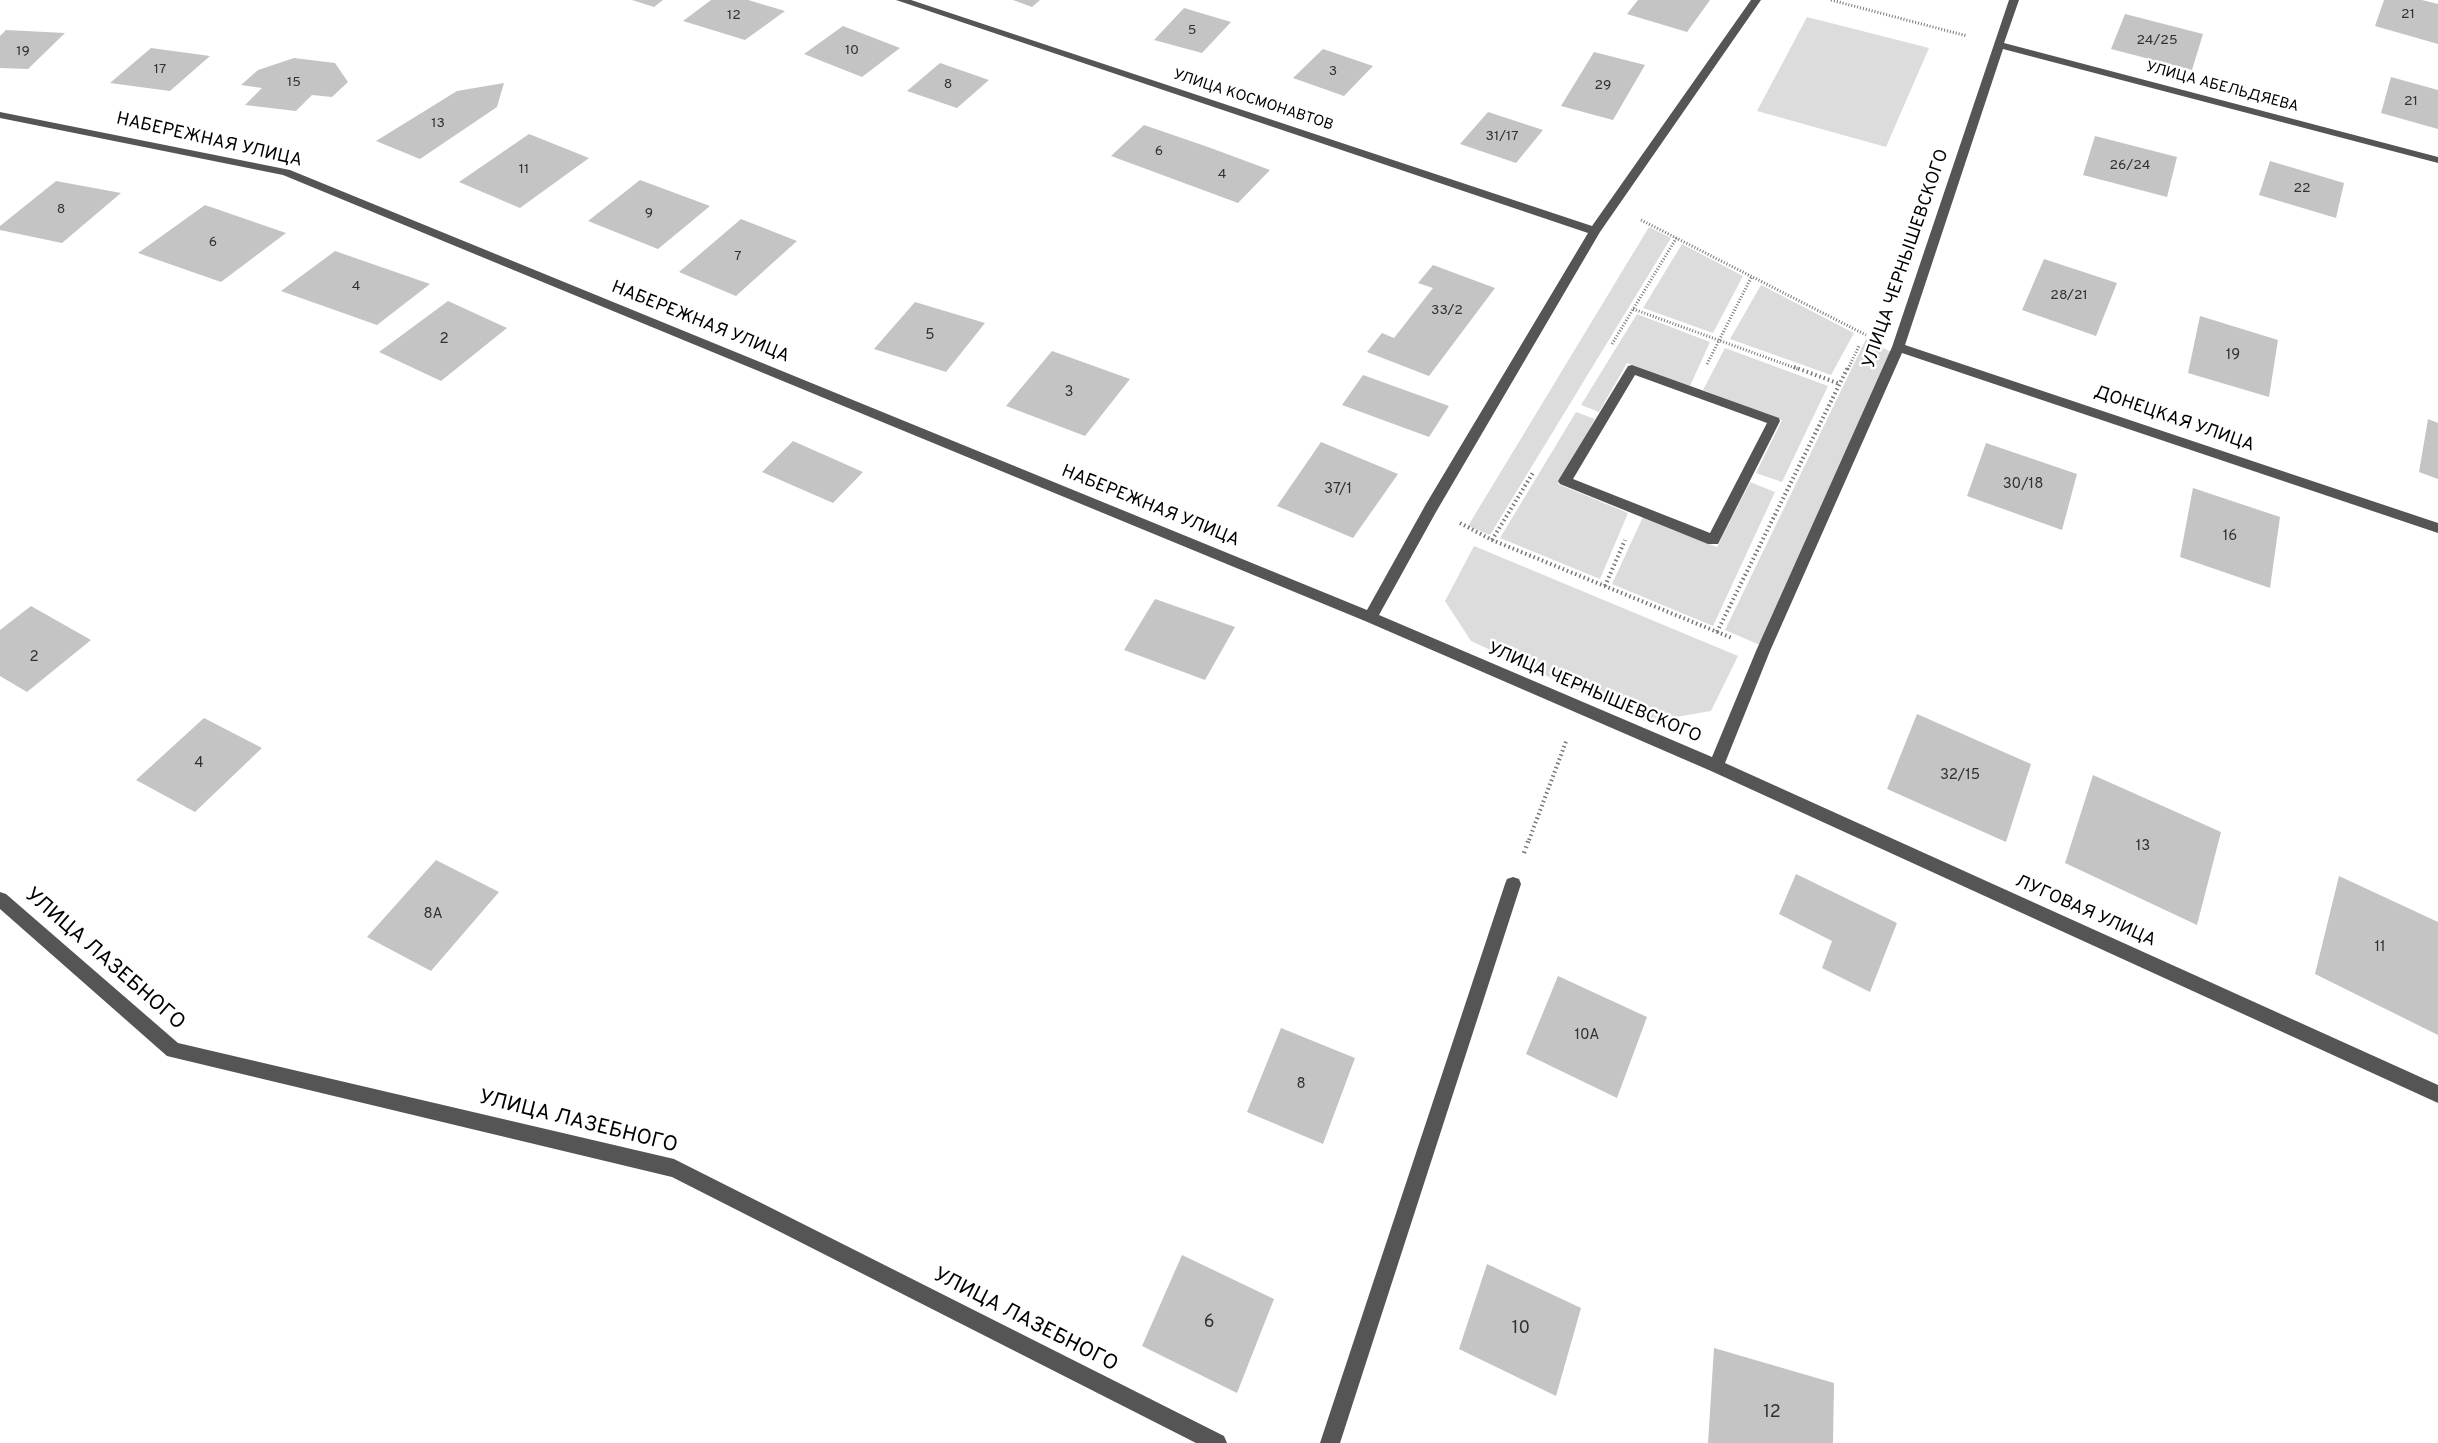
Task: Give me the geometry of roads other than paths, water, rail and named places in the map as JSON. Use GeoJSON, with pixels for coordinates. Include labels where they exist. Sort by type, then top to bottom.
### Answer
{"type":"FeatureCollection","features":[{"type":"Feature","properties":{"kind":"street","name":"УЛИЦА КОСМОНАВТОВ"},"geometry":{"type":"LineString","coordinates":[[901,0],[1595,231]]}},
{"type":"Feature","properties":{"kind":"street"},"geometry":{"type":"LineString","coordinates":[[1371,617],[1431,508],[1595,231],[1756,0]]}},
{"type":"Feature","properties":{"kind":"street","name":"УЛИЦА ЧЕРНЫШЕВСКОГО"},"geometry":{"type":"LineString","coordinates":[[1371,617],[1716,766],[1897,349],[2014,0]]}},
{"type":"Feature","properties":{"kind":"street","name":"УЛИЦА АБЕЛЬДЯЕВА"},"geometry":{"type":"LineString","coordinates":[[1999,45],[2438,160]]}},
{"type":"Feature","properties":{"kind":"street","name":"НАБЕРЕЖНАЯ УЛИЦА"},"geometry":{"type":"LineString","coordinates":[[0,115],[286,172],[1371,617]]}},
{"type":"Feature","properties":{"kind":"street","name":"ДОНЕЦКАЯ УЛИЦА"},"geometry":{"type":"LineString","coordinates":[[1897,349],[2438,528]]}},
{"type":"Feature","properties":{"kind":"street"},"geometry":{"type":"LineString","coordinates":[[1632,369],[1694,392],[1774,421],[1713,540],[1565,481],[1632,369]]}},
{"type":"Feature","properties":{"kind":"street","name":"ЛУГОВАЯ УЛИЦА"},"geometry":{"type":"LineString","coordinates":[[1716,766],[2438,1094]]}},
{"type":"Feature","properties":{"kind":"street"},"geometry":{"type":"LineString","coordinates":[[1330,1443],[1513,884]]}},
{"type":"Feature","properties":{"kind":"street","name":"УЛИЦА ЛАЗЕБНОГО"},"geometry":{"type":"LineString","coordinates":[[0,899],[173,1050],[674,1168],[1217,1443]]}}]}
